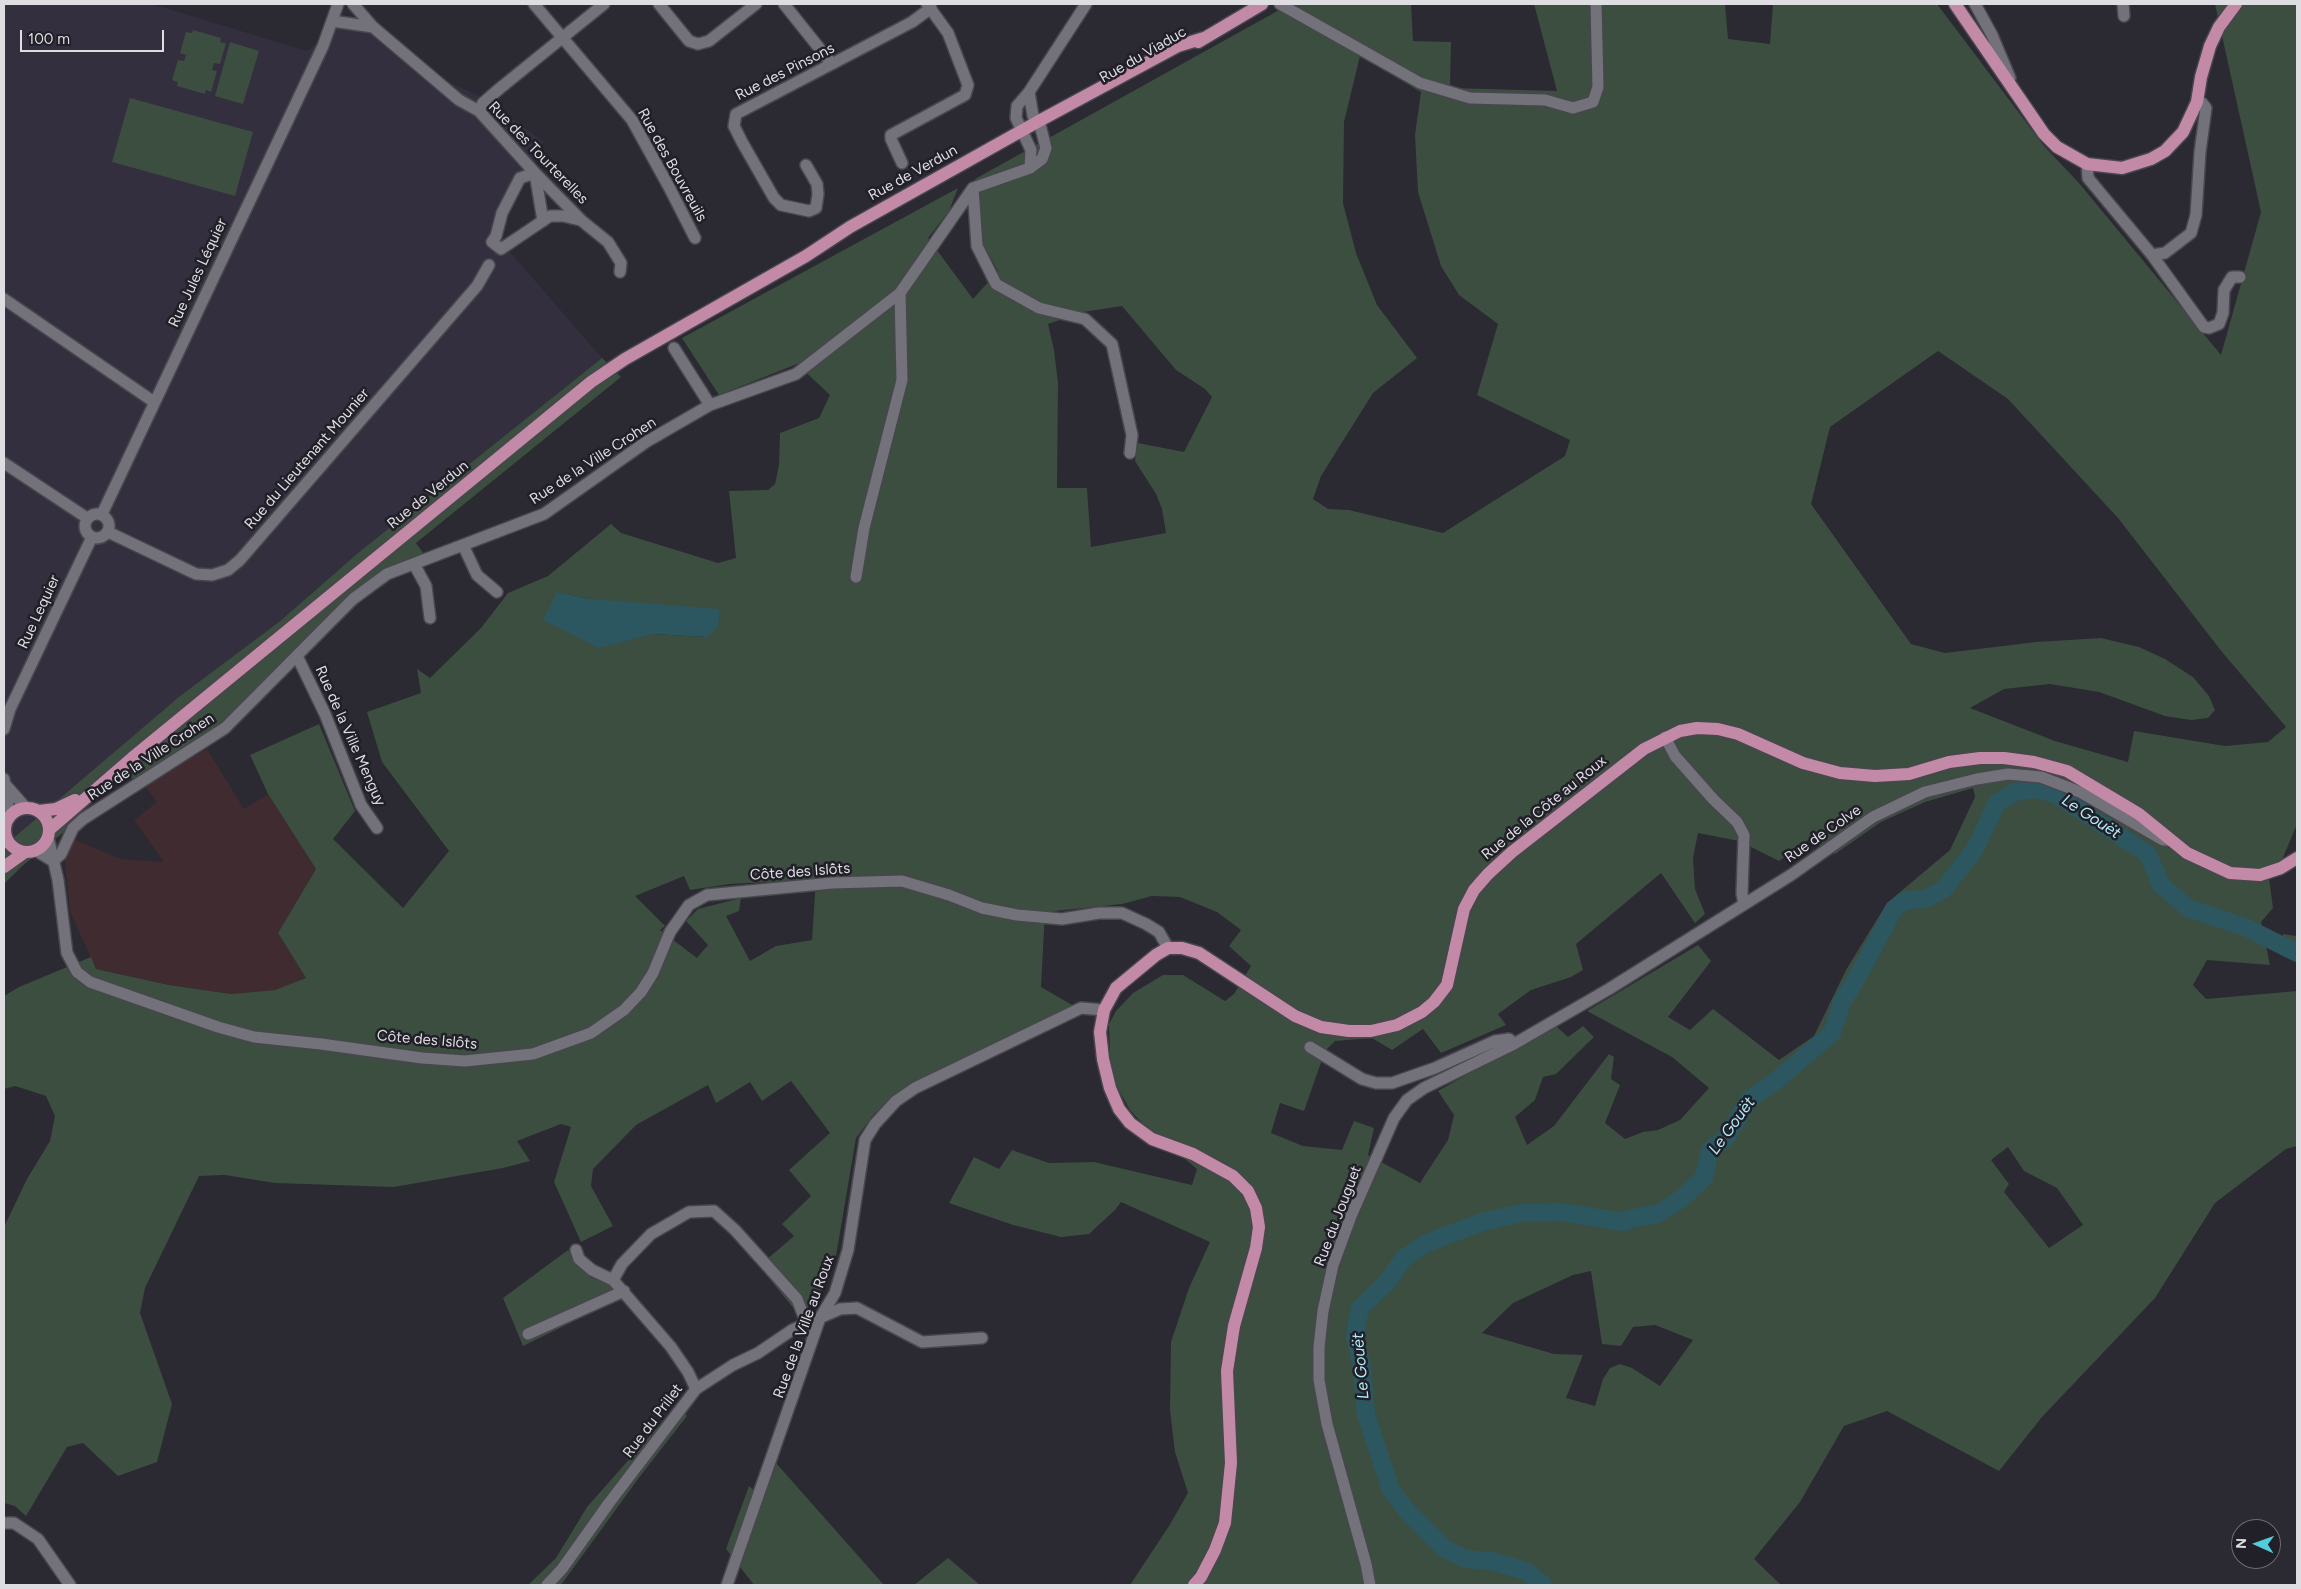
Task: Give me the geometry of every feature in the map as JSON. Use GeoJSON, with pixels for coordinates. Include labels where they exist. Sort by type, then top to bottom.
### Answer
{"type":"FeatureCollection","features":[{"type":"Feature","properties":{"kind":"main road","name":"Rue du Viaduc"},"geometry":{"type":"LineString","coordinates":[[1040,125],[1119,88],[1262,4]]}},
{"type":"Feature","properties":{"kind":"main road"},"geometry":{"type":"LineString","coordinates":[[1955,4],[2048,138],[2066,154],[2087,164],[2122,168],[2151,159],[2165,150],[2183,132],[2197,102],[2201,76],[2210,46],[2219,27],[2236,4]]}},
{"type":"Feature","properties":{"kind":"main road","name":"Rue de Verdun"},"geometry":{"type":"LineString","coordinates":[[48,833],[92,791],[591,382],[665,335],[806,256],[850,227],[1040,125]]}},
{"type":"Feature","properties":{"kind":"main road","name":"Rue de la Côte au Roux"},"geometry":{"type":"LineString","coordinates":[[1168,948],[1182,948],[1198,953],[1295,1016],[1321,1027],[1349,1031],[1371,1031],[1397,1025],[1422,1012],[1434,1002],[1447,985],[1464,909],[1474,890],[1488,874],[1512,852],[1644,749],[1680,731],[1697,728],[1738,734],[1803,763],[1840,772],[1875,776],[1909,774],[1949,762],[1980,758],[2004,758],[2034,762],[2067,771],[2139,814],[2187,853],[2230,873],[2260,874],[2281,868],[2297,858]]}},
{"type":"Feature","properties":{"kind":"main road","name":"Rue de Verdun"},"geometry":{"type":"LineString","coordinates":[[39,811],[56,809],[92,791]]}},
{"type":"Feature","properties":{"kind":"main road"},"geometry":{"type":"LineString","coordinates":[[4,867],[40,847],[48,833],[48,823],[39,811],[26,808],[14,812],[10,817],[5,830],[5,839],[13,847],[30,851]]}},
{"type":"Feature","properties":{"kind":"main road"},"geometry":{"type":"LineString","coordinates":[[1168,948],[1142,964],[1116,988],[1104,1010],[1100,1032],[1103,1059],[1110,1088],[1130,1123],[1152,1138],[1193,1154],[1233,1176],[1248,1191],[1256,1208],[1259,1227],[1256,1248],[1234,1326],[1227,1371],[1230,1463],[1225,1523],[1216,1550],[1201,1577],[1194,1585]]}},
{"type":"Feature","properties":{"kind":"street"},"geometry":{"type":"LineString","coordinates":[[338,4],[332,21],[373,27]]}},
{"type":"Feature","properties":{"kind":"street","name":"Rue des Tourterelles"},"geometry":{"type":"LineString","coordinates":[[353,4],[373,27],[459,100],[479,110],[535,173],[582,221],[608,242],[621,263],[620,272]]}},
{"type":"Feature","properties":{"kind":"street","name":"Rue des Bouvreuils"},"geometry":{"type":"LineString","coordinates":[[534,4],[632,120],[670,186],[695,238]]}},
{"type":"Feature","properties":{"kind":"street"},"geometry":{"type":"LineString","coordinates":[[479,110],[499,89],[604,4]]}},
{"type":"Feature","properties":{"kind":"street"},"geometry":{"type":"LineString","coordinates":[[658,4],[689,41],[698,44],[709,41],[756,4]]}},
{"type":"Feature","properties":{"kind":"street"},"geometry":{"type":"LineString","coordinates":[[784,4],[832,64]]}},
{"type":"Feature","properties":{"kind":"street"},"geometry":{"type":"LineString","coordinates":[[1030,168],[1031,150],[1016,118],[1017,106],[1029,92],[1086,4]]}},
{"type":"Feature","properties":{"kind":"street"},"geometry":{"type":"LineString","coordinates":[[1280,4],[1420,83],[1470,98],[1545,100],[1573,108],[1593,102],[1598,87],[1596,4]]}},
{"type":"Feature","properties":{"kind":"street"},"geometry":{"type":"LineString","coordinates":[[1975,4],[1992,35],[2014,87]]}},
{"type":"Feature","properties":{"kind":"street"},"geometry":{"type":"LineString","coordinates":[[2123,4],[2124,16]]}},
{"type":"Feature","properties":{"kind":"street"},"geometry":{"type":"LineString","coordinates":[[902,164],[891,135],[965,95],[968,85],[948,33],[929,6]]}},
{"type":"Feature","properties":{"kind":"street","name":"Rue des Pinsons"},"geometry":{"type":"LineString","coordinates":[[806,165],[817,184],[816,208],[809,211],[781,205],[774,198],[734,126],[736,114],[912,22],[929,6]]}},
{"type":"Feature","properties":{"kind":"street","name":"Rue Jules Léquier"},"geometry":{"type":"LineString","coordinates":[[102,514],[323,46],[332,21]]}},
{"type":"Feature","properties":{"kind":"street"},"geometry":{"type":"LineString","coordinates":[[1029,92],[1033,116],[1040,125],[1046,148],[1042,159],[1030,168],[973,188],[977,246],[996,284],[1039,308],[1085,319],[1112,344],[1132,435],[1130,453]]}},
{"type":"Feature","properties":{"kind":"street"},"geometry":{"type":"LineString","coordinates":[[2152,255],[2165,252],[2191,233],[2196,215],[2200,152],[2206,108],[2202,103],[2197,102]]}},
{"type":"Feature","properties":{"kind":"street"},"geometry":{"type":"LineString","coordinates":[[2087,164],[2088,178],[2152,255],[2204,326],[2209,328],[2219,324],[2223,313],[2224,290],[2232,277],[2240,277]]}},
{"type":"Feature","properties":{"kind":"street"},"geometry":{"type":"LineString","coordinates":[[543,221],[535,173],[520,178],[502,213],[496,236],[492,242],[501,249],[543,221],[550,216],[563,216],[582,221]]}},
{"type":"Feature","properties":{"kind":"street","name":"Rue de la Ville Crohen"},"geometry":{"type":"LineString","coordinates":[[52,861],[61,854],[73,828],[83,819],[226,728],[354,599],[387,574],[544,514],[646,442],[710,405],[796,374],[900,293],[973,188]]}},
{"type":"Feature","properties":{"kind":"street","name":"Rue du Lieutenant Mounier"},"geometry":{"type":"LineString","coordinates":[[108,532],[196,574],[212,575],[228,570],[240,560],[477,286],[489,265]]}},
{"type":"Feature","properties":{"kind":"street"},"geometry":{"type":"LineString","coordinates":[[856,577],[864,528],[902,380],[900,293]]}},
{"type":"Feature","properties":{"kind":"street"},"geometry":{"type":"LineString","coordinates":[[4,298],[154,402]]}},
{"type":"Feature","properties":{"kind":"street"},"geometry":{"type":"LineString","coordinates":[[674,348],[710,405]]}},
{"type":"Feature","properties":{"kind":"street"},"geometry":{"type":"LineString","coordinates":[[4,463],[87,518]]}},
{"type":"Feature","properties":{"kind":"street"},"geometry":{"type":"LineString","coordinates":[[94,513],[102,514],[108,520],[108,532],[99,538],[92,537],[85,528],[87,518],[94,513]]}},
{"type":"Feature","properties":{"kind":"street","name":"Rue Lequier"},"geometry":{"type":"LineString","coordinates":[[4,729],[7,707],[92,537]]}},
{"type":"Feature","properties":{"kind":"street"},"geometry":{"type":"LineString","coordinates":[[463,545],[477,575],[497,592]]}},
{"type":"Feature","properties":{"kind":"street"},"geometry":{"type":"LineString","coordinates":[[414,564],[426,586],[430,618]]}},
{"type":"Feature","properties":{"kind":"street","name":"Rue de la Ville Menguy"},"geometry":{"type":"LineString","coordinates":[[297,656],[325,714],[361,805],[377,828]]}},
{"type":"Feature","properties":{"kind":"street"},"geometry":{"type":"LineString","coordinates":[[1666,737],[1675,756],[1713,800],[1737,822],[1744,835],[1742,894],[1744,904]]}},
{"type":"Feature","properties":{"kind":"street","name":"Rue de Colve"},"geometry":{"type":"LineString","coordinates":[[1514,1044],[1609,989],[1791,875],[1873,817],[1925,792],[1977,779],[2008,774],[2041,777],[2080,792],[2163,840],[2172,840]]}},
{"type":"Feature","properties":{"kind":"street"},"geometry":{"type":"LineString","coordinates":[[4,781],[26,808]]}},
{"type":"Feature","properties":{"kind":"street"},"geometry":{"type":"LineString","coordinates":[[4,781],[10,817]]}},
{"type":"Feature","properties":{"kind":"street","name":"Côte des Islôts"},"geometry":{"type":"LineString","coordinates":[[48,833],[52,861],[58,880],[67,953],[77,972],[90,982],[218,1027],[254,1037],[422,1058],[465,1061],[513,1057],[532,1054],[591,1033],[624,1010],[642,992],[670,932],[689,905],[707,895],[832,883],[902,882],[949,895],[982,908],[1017,915],[1062,919],[1098,913],[1122,913],[1159,932],[1168,948]]}},
{"type":"Feature","properties":{"kind":"street"},"geometry":{"type":"LineString","coordinates":[[30,851],[52,861]]}},
{"type":"Feature","properties":{"kind":"street","name":"Rue de la Ville au Roux"},"geometry":{"type":"LineString","coordinates":[[727,1585],[820,1318],[835,1293],[848,1250],[865,1140],[875,1124],[896,1101],[915,1088],[1081,1008],[1104,1010]]}},
{"type":"Feature","properties":{"kind":"street"},"geometry":{"type":"LineString","coordinates":[[1310,1047],[1362,1079],[1376,1083],[1392,1083],[1435,1068],[1495,1041],[1509,1039],[1514,1044]]}},
{"type":"Feature","properties":{"kind":"street","name":"Rue du Jouguet"},"geometry":{"type":"LineString","coordinates":[[1370,1585],[1366,1564],[1327,1424],[1319,1380],[1319,1347],[1323,1311],[1334,1266],[1350,1216],[1394,1118],[1407,1100],[1424,1088],[1514,1044]]}},
{"type":"Feature","properties":{"kind":"street"},"geometry":{"type":"LineString","coordinates":[[613,1280],[622,1264],[651,1234],[689,1212],[714,1211],[735,1230],[797,1299],[806,1322]]}},
{"type":"Feature","properties":{"kind":"street"},"geometry":{"type":"LineString","coordinates":[[576,1250],[579,1259],[592,1270],[613,1280],[624,1291],[671,1347],[688,1372],[696,1389]]}},
{"type":"Feature","properties":{"kind":"street"},"geometry":{"type":"LineString","coordinates":[[528,1334],[624,1291]]}},
{"type":"Feature","properties":{"kind":"street","name":"Rue du Prillet"},"geometry":{"type":"LineString","coordinates":[[547,1585],[562,1569],[609,1503],[696,1389],[806,1322],[840,1309],[857,1308],[922,1342],[982,1338]]}},
{"type":"Feature","properties":{"kind":"street"},"geometry":{"type":"LineString","coordinates":[[4,1522],[14,1523],[38,1539],[70,1585]]}},
{"type":"Feature","properties":{"kind":"shaded area"},"geometry":{"type":"Polygon","coordinates":[[[4,4],[152,4],[307,51],[351,17],[416,68],[480,96],[544,142],[496,236],[602,358],[358,553],[279,622],[180,696],[4,846],[4,4]]]}},
{"type":"Feature","properties":{"kind":"shaded area"},"geometry":{"type":"Polygon","coordinates":[[[207,749],[244,809],[268,794],[316,869],[278,933],[306,978],[275,990],[231,994],[169,985],[96,969],[70,912],[65,861],[73,839],[120,859],[164,862],[134,820],[157,802],[144,785],[207,749]]]}},
{"type":"Feature","properties":{"kind":"green space"},"geometry":{"type":"Polygon","coordinates":[[[1290,4],[1411,4],[1413,41],[1451,42],[1450,88],[1557,91],[1534,4],[1725,4],[1728,39],[1770,44],[1773,4],[1937,4],[2044,146],[2079,183],[2221,355],[2261,212],[2215,4],[2297,4],[2297,824],[2282,860],[2279,874],[2269,878],[2273,908],[2261,922],[2270,965],[2207,960],[2193,985],[2206,999],[2297,991],[2297,1146],[2286,1149],[2215,1203],[2155,1298],[2042,1417],[1999,1471],[1887,1411],[1844,1426],[1800,1502],[1754,1559],[1781,1585],[1130,1585],[1169,1526],[1188,1493],[1175,1452],[1170,1410],[1171,1342],[1189,1288],[1210,1242],[1121,1202],[1089,1234],[1061,1237],[1013,1225],[949,1203],[974,1157],[999,1169],[1012,1150],[1049,1163],[1094,1162],[1192,1185],[1197,1169],[1143,1124],[1130,1110],[1114,1081],[1110,1058],[1109,1024],[1116,1011],[1133,993],[1163,975],[1183,975],[1225,1001],[1234,994],[1251,966],[1229,946],[1241,930],[1217,912],[1180,897],[1152,896],[1122,904],[1045,912],[1041,987],[1074,1006],[906,1087],[874,1114],[856,1138],[836,1256],[823,1289],[800,1316],[759,1266],[794,1236],[782,1224],[811,1196],[789,1170],[830,1133],[791,1081],[762,1101],[750,1082],[716,1103],[708,1085],[636,1125],[593,1169],[591,1186],[613,1226],[581,1242],[554,1182],[571,1127],[561,1124],[517,1141],[530,1161],[503,1168],[394,1187],[275,1183],[225,1175],[199,1176],[145,1288],[140,1313],[172,1404],[157,1462],[118,1476],[83,1443],[67,1447],[26,1516],[15,1506],[4,1503],[4,1227],[27,1179],[50,1141],[55,1116],[46,1096],[15,1086],[4,1089],[4,996],[19,987],[91,957],[96,969],[169,985],[231,994],[275,990],[306,978],[278,933],[316,869],[268,794],[250,755],[319,724],[355,811],[333,839],[403,908],[449,851],[382,762],[367,712],[421,693],[417,669],[430,678],[481,628],[508,593],[548,576],[611,524],[621,533],[718,563],[736,558],[729,491],[768,490],[775,484],[779,465],[780,433],[819,418],[830,395],[797,364],[719,395],[682,338],[958,188],[949,211],[928,238],[973,299],[998,271],[981,240],[975,179],[1290,4]],[[1360,56],[1344,122],[1343,203],[1356,253],[1377,305],[1417,358],[1373,393],[1321,476],[1313,499],[1328,509],[1349,510],[1443,533],[1565,456],[1570,440],[1477,395],[1498,324],[1459,295],[1441,266],[1418,192],[1415,135],[1421,92],[1360,56]],[[1122,306],[1083,312],[1048,324],[1054,350],[1058,383],[1057,488],[1087,488],[1091,547],[1166,533],[1162,509],[1156,494],[1135,461],[1138,443],[1184,452],[1212,397],[1205,389],[1176,370],[1122,306]],[[1938,351],[1830,427],[1811,504],[1911,644],[1945,653],[2036,642],[2101,638],[2139,647],[2165,659],[2193,677],[2209,696],[2215,710],[2208,718],[2191,720],[2165,716],[2099,692],[2050,684],[2004,689],[1970,708],[2055,741],[2128,762],[2134,731],[2225,746],[2268,742],[2286,727],[2222,652],[2118,518],[2008,399],[1938,351]],[[557,592],[653,634],[707,637],[590,599],[557,592]],[[1973,788],[1925,802],[1881,822],[1835,854],[1808,840],[1779,861],[1739,841],[1698,833],[1693,858],[1695,889],[1705,914],[1695,923],[1661,873],[1576,944],[1583,970],[1571,977],[1531,990],[1498,1014],[1506,1025],[1441,1053],[1423,1029],[1392,1050],[1372,1038],[1335,1041],[1325,1051],[1304,1111],[1280,1103],[1271,1133],[1303,1146],[1342,1150],[1354,1121],[1374,1128],[1368,1155],[1420,1183],[1448,1140],[1454,1115],[1438,1091],[1520,1044],[1556,1026],[1568,1037],[1583,1026],[1594,1037],[1556,1074],[1543,1077],[1535,1100],[1515,1117],[1527,1145],[1554,1126],[1609,1054],[1614,1057],[1611,1079],[1620,1085],[1605,1123],[1625,1139],[1643,1132],[1658,1130],[1680,1120],[1709,1088],[1672,1057],[1587,1011],[1698,945],[1711,961],[1668,1017],[1690,1030],[1713,1009],[1779,1060],[1814,1036],[1846,970],[1887,903],[1950,850],[1975,797],[1973,788]],[[684,876],[635,896],[665,926],[660,930],[697,958],[708,945],[686,921],[698,909],[741,898],[739,911],[726,916],[750,961],[776,946],[812,940],[816,879],[730,884],[690,890],[684,876]],[[2008,1147],[1991,1160],[2009,1184],[2004,1192],[2049,1248],[2083,1225],[2057,1188],[2024,1171],[2008,1147]],[[1591,1271],[1573,1275],[1513,1303],[1482,1333],[1554,1354],[1583,1355],[1566,1398],[1595,1406],[1603,1379],[1610,1368],[1620,1364],[1632,1368],[1660,1386],[1693,1340],[1655,1325],[1633,1327],[1621,1346],[1602,1344],[1591,1271]]]}},
{"type":"Feature","properties":{"kind":"green space"},"geometry":{"type":"Polygon","coordinates":[[[193,30],[221,38],[220,42],[226,43],[220,64],[214,63],[212,70],[217,71],[211,92],[206,90],[205,94],[177,86],[178,82],[172,80],[178,60],[184,61],[186,55],[180,53],[186,32],[192,33],[193,30]]]}},
{"type":"Feature","properties":{"kind":"green space"},"geometry":{"type":"Polygon","coordinates":[[[230,42],[259,51],[243,104],[215,96],[230,42]]]}},
{"type":"Feature","properties":{"kind":"green space"},"geometry":{"type":"Polygon","coordinates":[[[130,98],[253,132],[235,196],[112,162],[130,98]]]}},
{"type":"Feature","properties":{"kind":"green space"},"geometry":{"type":"Polygon","coordinates":[[[602,358],[621,377],[416,543],[424,554],[407,559],[349,599],[231,716],[133,780],[129,775],[114,785],[81,812],[65,831],[21,867],[4,884],[4,846],[180,696],[279,622],[358,553],[602,358]]]}},
{"type":"Feature","properties":{"kind":"green space"},"geometry":{"type":"Polygon","coordinates":[[[2283,934],[2297,936],[2297,958],[2283,956],[2283,934]]]}},
{"type":"Feature","properties":{"kind":"green space"},"geometry":{"type":"Polygon","coordinates":[[[568,1250],[590,1277],[611,1286],[619,1276],[631,1293],[523,1346],[503,1298],[568,1250]]]}},
{"type":"Feature","properties":{"kind":"green space"},"geometry":{"type":"Polygon","coordinates":[[[678,1404],[687,1416],[638,1479],[561,1585],[528,1585],[556,1558],[587,1507],[678,1404]]]}},
{"type":"Feature","properties":{"kind":"green space"},"geometry":{"type":"Polygon","coordinates":[[[776,1463],[884,1585],[754,1585],[726,1549],[749,1486],[760,1496],[776,1463]]]}},
{"type":"Feature","properties":{"kind":"green space"},"geometry":{"type":"Polygon","coordinates":[[[948,1558],[980,1585],[914,1585],[948,1558]]]}},
{"type":"Feature","properties":{"kind":"water"},"geometry":{"type":"Polygon","coordinates":[[[557,592],[590,599],[720,609],[718,627],[707,637],[653,634],[599,648],[543,620],[557,592]]]}},
{"type":"Feature","properties":{"kind":"waterway","name":"Le Gouët"},"geometry":{"type":"LineString","coordinates":[[1543,1585],[1526,1571],[1491,1561],[1465,1559],[1445,1549],[1408,1512],[1391,1490],[1366,1415],[1362,1368],[1355,1335],[1360,1308],[1388,1281],[1404,1258],[1427,1243],[1482,1222],[1521,1213],[1561,1212],[1623,1222],[1658,1214],[1681,1199],[1704,1178],[1710,1150],[1726,1138],[1749,1100],[1777,1080],[1832,1033],[1842,1002],[1894,909],[1906,900],[1925,899],[1944,889],[1975,849],[1997,803],[2015,792],[2035,789],[2055,794],[2148,854],[2161,885],[2188,908],[2247,928],[2297,953]]}}]}
